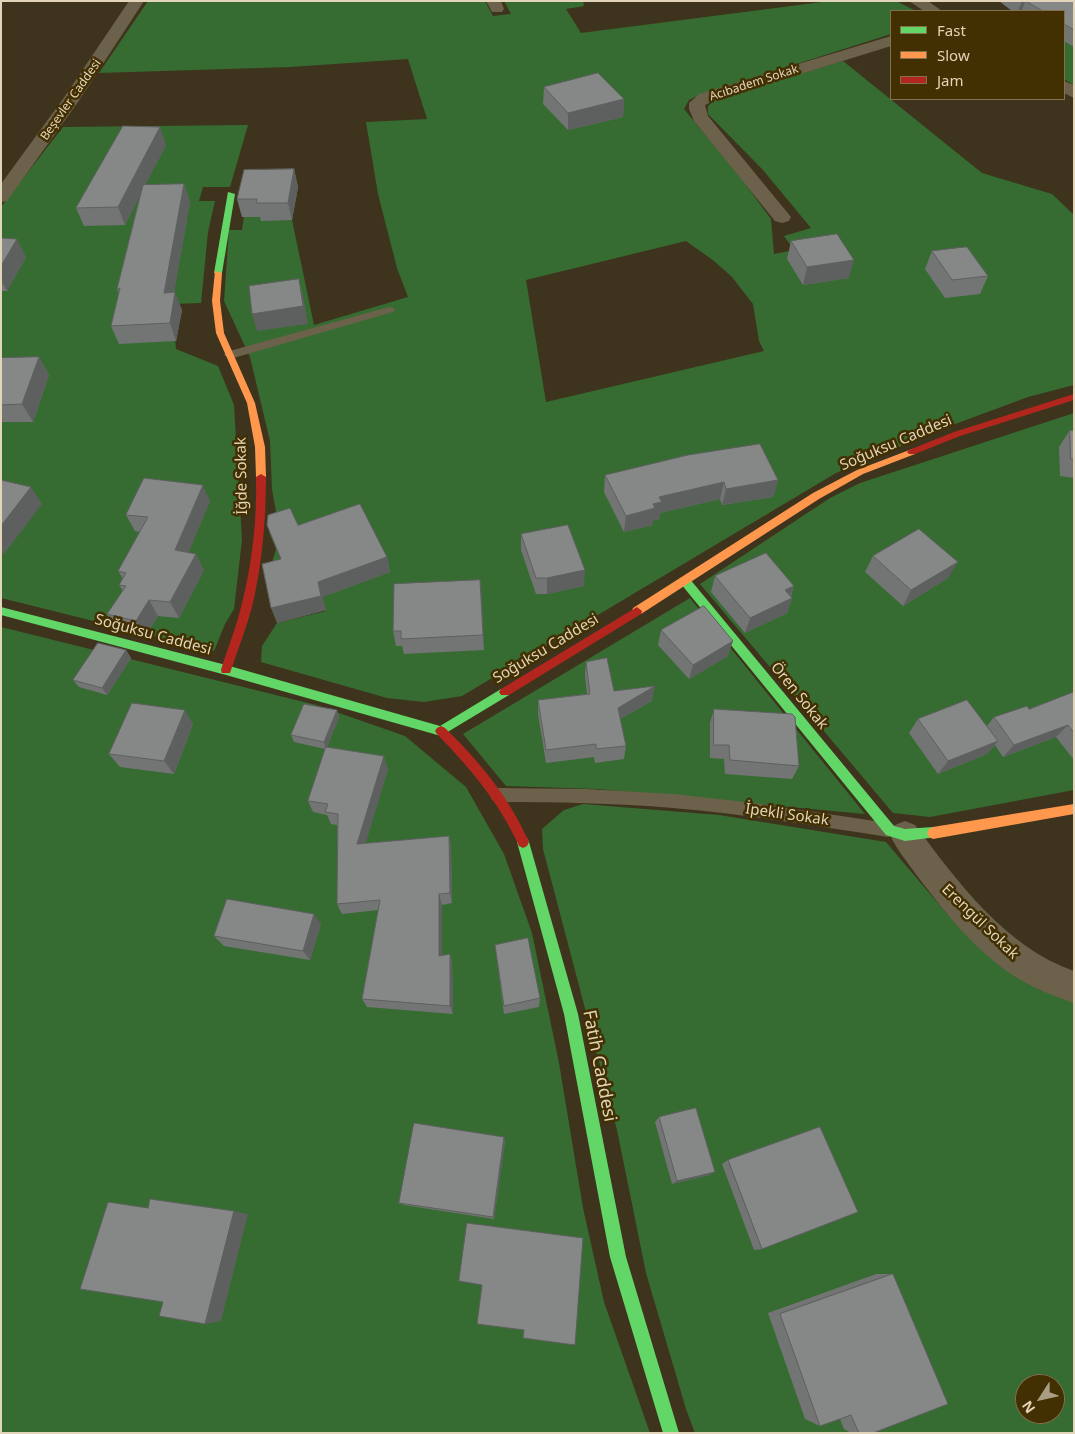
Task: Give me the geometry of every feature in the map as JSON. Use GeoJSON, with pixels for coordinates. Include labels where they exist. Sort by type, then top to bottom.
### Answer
{"type":"FeatureCollection","features":[{"type":"Feature","properties":{"kind":"street","name":"Beşevler Caddesi"},"geometry":{"type":"LineString","coordinates":[[1,197],[70,102],[137,1]]}},
{"type":"Feature","properties":{"kind":"street"},"geometry":{"type":"LineString","coordinates":[[916,1],[933,10]]}},
{"type":"Feature","properties":{"kind":"street","name":"Acıbadem Sokak"},"geometry":{"type":"LineString","coordinates":[[782,217],[700,117],[696,109],[697,104],[705,98],[890,41]]}},
{"type":"Feature","properties":{"kind":"street","name":"İğde Sokak"},"geometry":{"type":"LineString","coordinates":[[226,670],[250,594],[258,534],[260,486],[260,448],[252,408],[242,378],[220,334],[216,294],[230,194]]}},
{"type":"Feature","properties":{"kind":"street","name":"Soğuksu Caddesi"},"geometry":{"type":"LineString","coordinates":[[1,611],[226,670],[441,731],[685,581],[816,496],[860,472],[957,434],[1074,397]]}},
{"type":"Feature","properties":{"kind":"street","name":"Ören Sokak"},"geometry":{"type":"LineString","coordinates":[[685,581],[897,833]]}},
{"type":"Feature","properties":{"kind":"street","name":"Fatih Caddesi"},"geometry":{"type":"LineString","coordinates":[[441,731],[476,766],[498,795],[514,820],[527,852],[571,1014],[618,1257],[671,1433]]}},
{"type":"Feature","properties":{"kind":"street","name":"İpekli Sokak"},"geometry":{"type":"LineString","coordinates":[[897,833],[941,832],[1074,809]]}},
{"type":"Feature","properties":{"kind":"street","name":"Erengül Sokak"},"geometry":{"type":"LineString","coordinates":[[897,833],[939,883],[1012,956],[1034,971],[1059,984],[1074,987]]}},
{"type":"Feature","properties":{"kind":"lane"},"geometry":{"type":"LineString","coordinates":[[230,355],[389,310]]}},
{"type":"Feature","properties":{"kind":"lane","name":"İpekli Sokak"},"geometry":{"type":"LineString","coordinates":[[498,795],[570,795],[673,801],[800,816],[897,833]]}},
{"type":"Feature","properties":{"kind":"green space"},"geometry":{"type":"Polygon","coordinates":[[[148,1],[485,1],[493,16],[511,14],[504,1],[583,1],[584,6],[566,9],[581,33],[830,1],[896,1],[914,10],[890,10],[890,34],[699,95],[689,100],[684,109],[740,177],[771,219],[774,254],[794,250],[784,236],[811,228],[763,170],[708,114],[708,106],[715,100],[843,61],[982,173],[1052,194],[1074,215],[1074,385],[1028,397],[947,427],[836,473],[462,696],[424,702],[387,698],[261,662],[262,646],[277,623],[326,611],[267,579],[276,549],[269,532],[279,529],[272,489],[270,441],[250,357],[224,301],[229,230],[242,230],[248,188],[298,187],[292,220],[314,325],[408,297],[397,268],[378,194],[366,122],[427,119],[408,59],[290,67],[99,73],[148,1]],[[686,241],[526,280],[546,402],[764,351],[759,341],[753,304],[732,277],[714,261],[686,241]]]}},
{"type":"Feature","properties":{"kind":"green space"},"geometry":{"type":"Polygon","coordinates":[[[1074,29],[1074,85],[1065,80],[1065,31],[1074,29]]]}},
{"type":"Feature","properties":{"kind":"green space"},"geometry":{"type":"Polygon","coordinates":[[[248,125],[230,187],[203,187],[199,201],[215,201],[208,232],[201,303],[172,304],[176,349],[218,366],[234,405],[242,540],[234,609],[225,624],[214,651],[1,598],[1,207],[63,127],[248,125]]]}},
{"type":"Feature","properties":{"kind":"green space"},"geometry":{"type":"Polygon","coordinates":[[[1074,413],[1074,790],[930,817],[893,813],[700,584],[830,498],[860,483],[1074,413]]]}},
{"type":"Feature","properties":{"kind":"green space"},"geometry":{"type":"Polygon","coordinates":[[[690,598],[865,814],[598,789],[506,786],[463,734],[690,598]]]}},
{"type":"Feature","properties":{"kind":"green space"},"geometry":{"type":"Polygon","coordinates":[[[1,627],[316,705],[405,736],[466,787],[504,854],[532,933],[559,1063],[583,1208],[604,1302],[650,1433],[1,1433],[1,627]]]}},
{"type":"Feature","properties":{"kind":"green space"},"geometry":{"type":"Polygon","coordinates":[[[583,804],[719,815],[886,842],[947,914],[1004,968],[1040,990],[1074,1001],[1074,1433],[695,1433],[686,1409],[646,1273],[617,1130],[543,849],[542,829],[564,810],[583,804]]]}},
{"type":"Feature","properties":{"kind":"building"},"geometry":{"type":"Polygon","coordinates":[[[1026,1],[1074,1],[1074,30],[1065,25],[1065,10],[1041,10],[1026,1]]]}},
{"type":"Feature","properties":{"kind":"building"},"geometry":{"type":"Polygon","coordinates":[[[598,73],[624,99],[568,113],[544,87],[598,73]]]}},
{"type":"Feature","properties":{"kind":"building"},"geometry":{"type":"Polygon","coordinates":[[[123,126],[160,127],[118,207],[76,208],[123,126]]]}},
{"type":"Feature","properties":{"kind":"building"},"geometry":{"type":"Polygon","coordinates":[[[294,169],[288,203],[256,203],[257,199],[237,199],[244,170],[294,169]]]}},
{"type":"Feature","properties":{"kind":"building"},"geometry":{"type":"Polygon","coordinates":[[[184,184],[164,293],[175,292],[170,323],[111,326],[120,288],[117,289],[143,185],[184,184]]]}},
{"type":"Feature","properties":{"kind":"building"},"geometry":{"type":"Polygon","coordinates":[[[837,234],[854,260],[807,267],[791,241],[837,234]]]}},
{"type":"Feature","properties":{"kind":"building"},"geometry":{"type":"Polygon","coordinates":[[[1,238],[17,239],[1,266],[1,238]]]}},
{"type":"Feature","properties":{"kind":"building"},"geometry":{"type":"Polygon","coordinates":[[[967,247],[988,276],[952,280],[932,251],[967,247]]]}},
{"type":"Feature","properties":{"kind":"building"},"geometry":{"type":"Polygon","coordinates":[[[299,279],[303,306],[252,314],[249,286],[299,279]]]}},
{"type":"Feature","properties":{"kind":"building"},"geometry":{"type":"Polygon","coordinates":[[[39,357],[22,404],[1,405],[1,358],[39,357]]]}},
{"type":"Feature","properties":{"kind":"building"},"geometry":{"type":"Polygon","coordinates":[[[1070,430],[1074,431],[1074,459],[1071,459],[1070,430]]]}},
{"type":"Feature","properties":{"kind":"building"},"geometry":{"type":"Polygon","coordinates":[[[760,444],[778,480],[726,489],[724,482],[659,497],[662,502],[653,504],[655,508],[626,516],[605,475],[688,455],[760,444]]]}},
{"type":"Feature","properties":{"kind":"building"},"geometry":{"type":"Polygon","coordinates":[[[144,478],[203,485],[175,550],[196,554],[170,602],[149,600],[136,621],[107,614],[126,586],[119,585],[126,573],[118,571],[148,517],[126,515],[144,478]]]}},
{"type":"Feature","properties":{"kind":"building"},"geometry":{"type":"Polygon","coordinates":[[[1,480],[31,487],[1,526],[1,480]]]}},
{"type":"Feature","properties":{"kind":"building"},"geometry":{"type":"Polygon","coordinates":[[[360,504],[387,557],[318,582],[321,596],[271,608],[262,564],[281,559],[267,525],[268,515],[290,508],[298,525],[360,504]]]}},
{"type":"Feature","properties":{"kind":"building"},"geometry":{"type":"Polygon","coordinates":[[[568,525],[585,570],[547,578],[536,578],[521,534],[568,525]]]}},
{"type":"Feature","properties":{"kind":"building"},"geometry":{"type":"Polygon","coordinates":[[[919,529],[958,562],[911,590],[873,556],[919,529]]]}},
{"type":"Feature","properties":{"kind":"building"},"geometry":{"type":"Polygon","coordinates":[[[766,553],[794,586],[785,590],[792,598],[750,618],[715,576],[766,553]]]}},
{"type":"Feature","properties":{"kind":"building"},"geometry":{"type":"Polygon","coordinates":[[[480,580],[483,635],[401,639],[401,631],[393,631],[394,584],[480,580]]]}},
{"type":"Feature","properties":{"kind":"building"},"geometry":{"type":"Polygon","coordinates":[[[704,606],[733,641],[693,665],[661,630],[704,606]]]}},
{"type":"Feature","properties":{"kind":"building"},"geometry":{"type":"Polygon","coordinates":[[[98,643],[126,650],[102,688],[73,680],[98,643]]]}},
{"type":"Feature","properties":{"kind":"building"},"geometry":{"type":"Polygon","coordinates":[[[607,658],[614,691],[655,686],[618,708],[626,746],[596,749],[596,744],[546,750],[538,700],[590,694],[586,662],[607,658]]]}},
{"type":"Feature","properties":{"kind":"building"},"geometry":{"type":"Polygon","coordinates":[[[1074,692],[1074,733],[1068,725],[1014,745],[994,717],[1027,706],[1029,709],[1074,692]]]}},
{"type":"Feature","properties":{"kind":"building"},"geometry":{"type":"Polygon","coordinates":[[[967,700],[998,741],[948,761],[918,719],[967,700]]]}},
{"type":"Feature","properties":{"kind":"building"},"geometry":{"type":"Polygon","coordinates":[[[132,703],[185,710],[164,761],[109,754],[132,703]]]}},
{"type":"Feature","properties":{"kind":"building"},"geometry":{"type":"Polygon","coordinates":[[[304,704],[337,710],[324,742],[291,735],[304,704]]]}},
{"type":"Feature","properties":{"kind":"building"},"geometry":{"type":"Polygon","coordinates":[[[714,709],[792,714],[795,717],[799,766],[730,760],[729,745],[714,745],[714,709]]]}},
{"type":"Feature","properties":{"kind":"building"},"geometry":{"type":"Polygon","coordinates":[[[326,747],[384,756],[357,844],[449,836],[450,893],[439,894],[439,956],[450,954],[450,1006],[362,999],[380,900],[337,904],[338,814],[325,812],[328,804],[308,801],[326,747]]]}},
{"type":"Feature","properties":{"kind":"building"},"geometry":{"type":"Polygon","coordinates":[[[227,899],[314,914],[303,951],[214,936],[227,899]]]}},
{"type":"Feature","properties":{"kind":"building"},"geometry":{"type":"Polygon","coordinates":[[[528,938],[540,998],[504,1006],[495,945],[528,938]]]}},
{"type":"Feature","properties":{"kind":"building"},"geometry":{"type":"Polygon","coordinates":[[[696,1108],[715,1172],[677,1181],[659,1117],[696,1108]]]}},
{"type":"Feature","properties":{"kind":"building"},"geometry":{"type":"Polygon","coordinates":[[[414,1123],[504,1137],[493,1217],[399,1203],[414,1123]]]}},
{"type":"Feature","properties":{"kind":"building"},"geometry":{"type":"Polygon","coordinates":[[[820,1127],[858,1212],[762,1249],[728,1160],[820,1127]]]}},
{"type":"Feature","properties":{"kind":"building"},"geometry":{"type":"Polygon","coordinates":[[[150,1199],[234,1211],[205,1324],[159,1316],[163,1302],[80,1289],[108,1202],[148,1208],[150,1199]]]}},
{"type":"Feature","properties":{"kind":"building"},"geometry":{"type":"Polygon","coordinates":[[[467,1223],[583,1238],[575,1345],[523,1338],[524,1330],[477,1324],[482,1285],[459,1281],[467,1223]]]}},
{"type":"Feature","properties":{"kind":"building"},"geometry":{"type":"Polygon","coordinates":[[[893,1274],[948,1404],[873,1433],[859,1433],[851,1415],[820,1426],[780,1314],[893,1274]]]}},
{"type":"Feature","properties":{"kind":"traffic: fast"},"geometry":{"type":"LineString","coordinates":[[218,273],[231,194]]}},
{"type":"Feature","properties":{"kind":"traffic: fast"},"geometry":{"type":"LineString","coordinates":[[685,581],[890,831],[905,835],[933,833]]}},
{"type":"Feature","properties":{"kind":"traffic: fast"},"geometry":{"type":"LineString","coordinates":[[1,611],[226,670],[441,731],[505,692]]}},
{"type":"Feature","properties":{"kind":"traffic: fast"},"geometry":{"type":"LineString","coordinates":[[523,842],[571,1014],[618,1257],[671,1433]]}},
{"type":"Feature","properties":{"kind":"traffic: slow"},"geometry":{"type":"LineString","coordinates":[[218,273],[216,301],[220,333],[251,403],[260,447],[261,477]]}},
{"type":"Feature","properties":{"kind":"traffic: slow"},"geometry":{"type":"LineString","coordinates":[[637,611],[816,496],[860,472],[912,452]]}},
{"type":"Feature","properties":{"kind":"traffic: slow"},"geometry":{"type":"LineString","coordinates":[[933,833],[1074,809]]}},
{"type":"Feature","properties":{"kind":"traffic: jam"},"geometry":{"type":"LineString","coordinates":[[912,452],[957,434],[1074,397]]}},
{"type":"Feature","properties":{"kind":"traffic: jam"},"geometry":{"type":"LineString","coordinates":[[226,670],[244,615],[255,567],[260,522],[261,477]]}},
{"type":"Feature","properties":{"kind":"traffic: jam"},"geometry":{"type":"LineString","coordinates":[[505,692],[637,611]]}},
{"type":"Feature","properties":{"kind":"traffic: jam"},"geometry":{"type":"LineString","coordinates":[[441,731],[488,782],[507,810],[523,842]]}}]}
